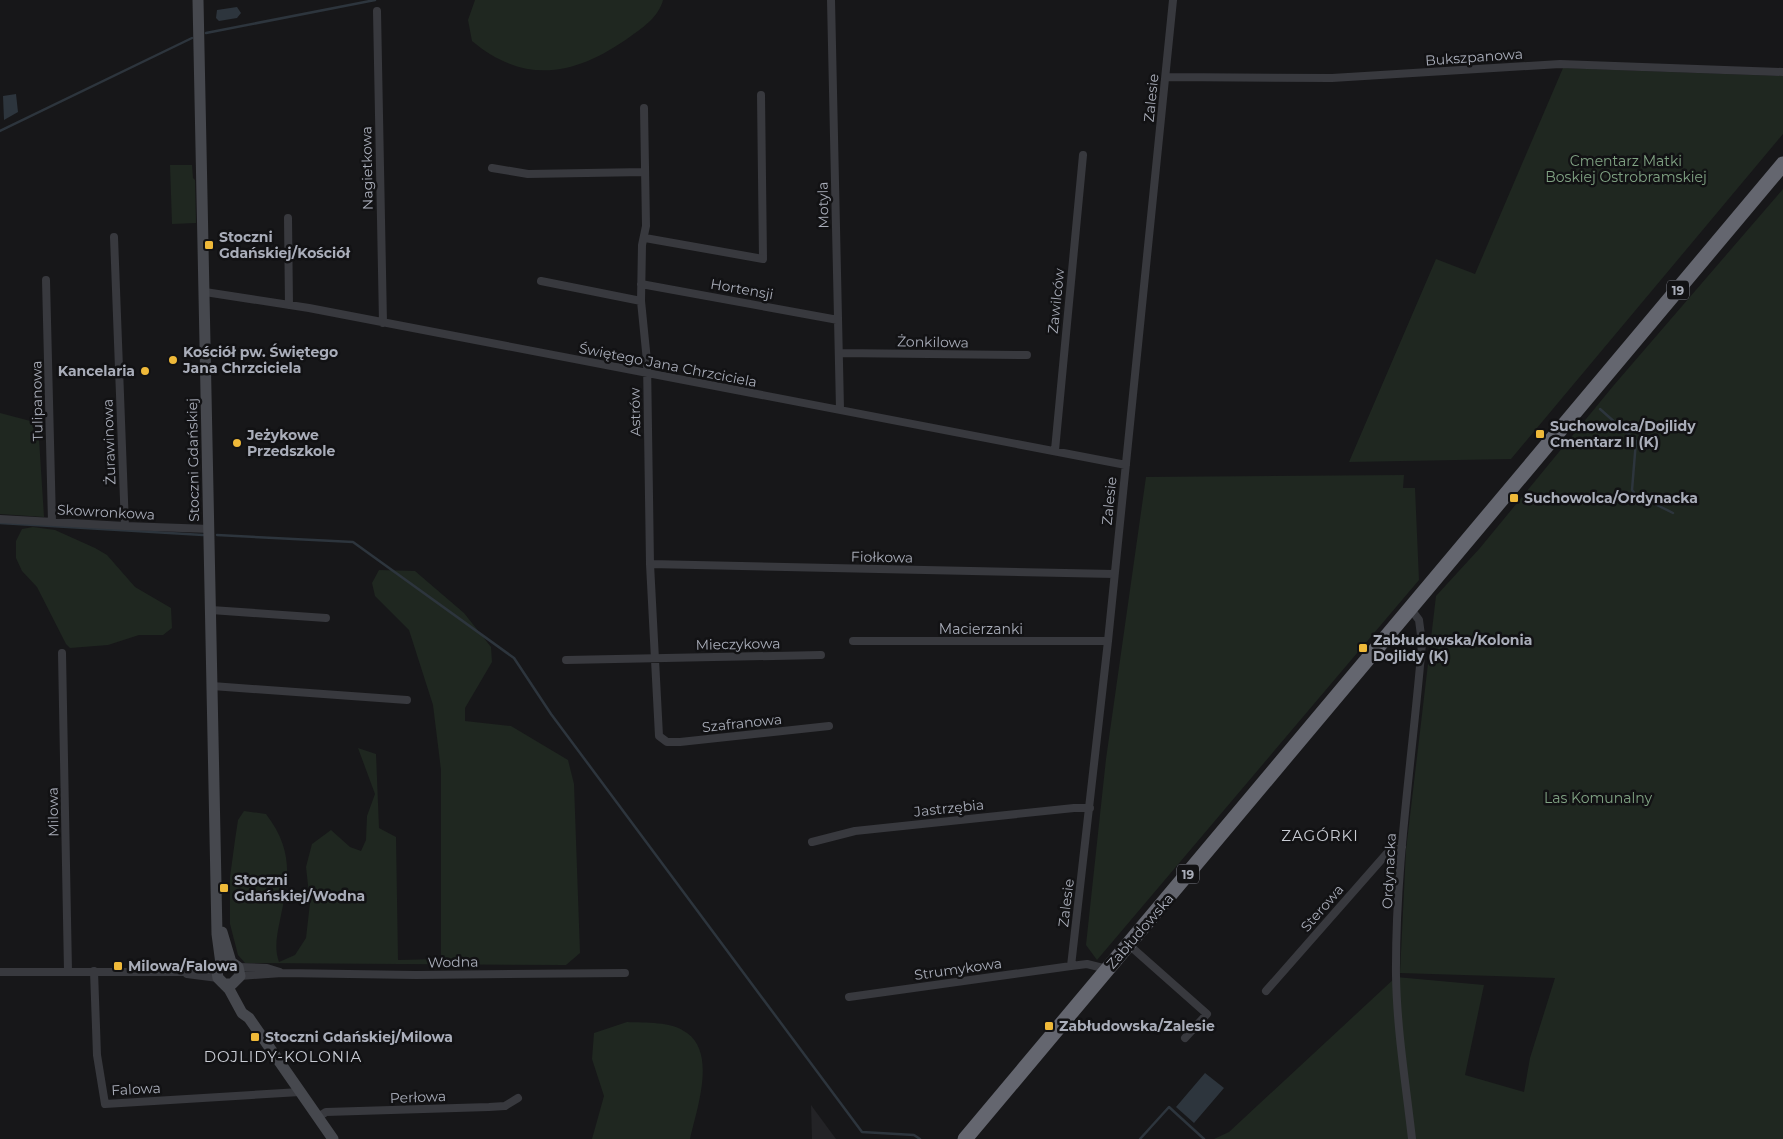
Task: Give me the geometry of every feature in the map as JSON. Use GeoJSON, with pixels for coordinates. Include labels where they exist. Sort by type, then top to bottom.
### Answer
{"type":"FeatureCollection","features":[{"type":"Feature","properties":{"kind":"highway","name":"19"},"geometry":{"type":"LineString","coordinates":[[1410,608],[1783,164]]}},
{"type":"Feature","properties":{"kind":"highway","name":"Zabłudowska"},"geometry":{"type":"LineString","coordinates":[[966,1139],[1410,608]]}},
{"type":"Feature","properties":{"kind":"street","name":"Stoczni Gdańskiej"},"geometry":{"type":"LineString","coordinates":[[198,0],[218,918],[228,973],[249,1018],[333,1139]]}},
{"type":"Feature","properties":{"kind":"street","name":"Motyla"},"geometry":{"type":"LineString","coordinates":[[831,0],[840,409]]}},
{"type":"Feature","properties":{"kind":"street","name":"Zalesie"},"geometry":{"type":"LineString","coordinates":[[1071,966],[1108,641],[1173,0]]}},
{"type":"Feature","properties":{"kind":"street","name":"Nagietkowa"},"geometry":{"type":"LineString","coordinates":[[377,11],[383,323]]}},
{"type":"Feature","properties":{"kind":"street","name":"Bukszpanowa"},"geometry":{"type":"LineString","coordinates":[[1166,77],[1332,78],[1560,64],[1783,72]]}},
{"type":"Feature","properties":{"kind":"street"},"geometry":{"type":"LineString","coordinates":[[645,238],[763,259],[761,95]]}},
{"type":"Feature","properties":{"kind":"street","name":"Astrów"},"geometry":{"type":"LineString","coordinates":[[644,108],[645,238],[642,245],[641,301],[646,374],[650,564],[659,736]]}},
{"type":"Feature","properties":{"kind":"street","name":"Zawilców"},"geometry":{"type":"LineString","coordinates":[[1054,450],[1083,155]]}},
{"type":"Feature","properties":{"kind":"street"},"geometry":{"type":"LineString","coordinates":[[492,168],[528,174],[645,172]]}},
{"type":"Feature","properties":{"kind":"street"},"geometry":{"type":"LineString","coordinates":[[288,218],[289,305]]}},
{"type":"Feature","properties":{"kind":"street","name":"Żurawinowa"},"geometry":{"type":"LineString","coordinates":[[114,237],[125,526]]}},
{"type":"Feature","properties":{"kind":"street","name":"Tulipanowa"},"geometry":{"type":"LineString","coordinates":[[46,280],[52,522]]}},
{"type":"Feature","properties":{"kind":"street"},"geometry":{"type":"LineString","coordinates":[[541,281],[641,301]]}},
{"type":"Feature","properties":{"kind":"street","name":"Hortensji"},"geometry":{"type":"LineString","coordinates":[[641,284],[838,320]]}},
{"type":"Feature","properties":{"kind":"street","name":"Świętego Jana Chrzciciela"},"geometry":{"type":"LineString","coordinates":[[205,292],[289,305],[1126,465]]}},
{"type":"Feature","properties":{"kind":"street","name":"Żonkilowa"},"geometry":{"type":"LineString","coordinates":[[839,353],[1027,355]]}},
{"type":"Feature","properties":{"kind":"street","name":"Skowronkowa"},"geometry":{"type":"LineString","coordinates":[[0,519],[125,526],[210,528]]}},
{"type":"Feature","properties":{"kind":"street","name":"Fiołkowa"},"geometry":{"type":"LineString","coordinates":[[650,564],[1114,574]]}},
{"type":"Feature","properties":{"kind":"street","name":"Ordynacka"},"geometry":{"type":"LineString","coordinates":[[1410,608],[1419,620],[1422,643],[1402,847],[1396,977],[1398,1022],[1412,1139]]}},
{"type":"Feature","properties":{"kind":"street"},"geometry":{"type":"LineString","coordinates":[[211,610],[326,618]]}},
{"type":"Feature","properties":{"kind":"street","name":"Macierzanki"},"geometry":{"type":"LineString","coordinates":[[853,641],[1108,641]]}},
{"type":"Feature","properties":{"kind":"street","name":"Milowa"},"geometry":{"type":"LineString","coordinates":[[62,653],[68,971]]}},
{"type":"Feature","properties":{"kind":"street","name":"Mieczykowa"},"geometry":{"type":"LineString","coordinates":[[566,660],[821,655]]}},
{"type":"Feature","properties":{"kind":"street"},"geometry":{"type":"LineString","coordinates":[[212,686],[407,700]]}},
{"type":"Feature","properties":{"kind":"street","name":"Szafranowa"},"geometry":{"type":"LineString","coordinates":[[659,736],[667,742],[680,742],[829,726]]}},
{"type":"Feature","properties":{"kind":"street","name":"Jastrzębia"},"geometry":{"type":"LineString","coordinates":[[812,842],[855,831],[1074,808],[1090,808]]}},
{"type":"Feature","properties":{"kind":"street","name":"Sterowa"},"geometry":{"type":"LineString","coordinates":[[1266,991],[1389,851],[1402,847]]}},
{"type":"Feature","properties":{"kind":"street"},"geometry":{"type":"LineString","coordinates":[[1129,945],[1207,1014],[1185,1038]]}},
{"type":"Feature","properties":{"kind":"street"},"geometry":{"type":"LineString","coordinates":[[1071,966],[1087,964],[1107,969]]}},
{"type":"Feature","properties":{"kind":"street","name":"Strumykowa"},"geometry":{"type":"LineString","coordinates":[[849,997],[1071,966]]}},
{"type":"Feature","properties":{"kind":"street","name":"Falowa"},"geometry":{"type":"LineString","coordinates":[[94,971],[97,1055],[105,1104],[300,1092]]}},
{"type":"Feature","properties":{"kind":"street"},"geometry":{"type":"LineString","coordinates":[[0,972],[228,973]]}},
{"type":"Feature","properties":{"kind":"street","name":"Wodna"},"geometry":{"type":"LineString","coordinates":[[228,973],[426,975],[625,973]]}},
{"type":"Feature","properties":{"kind":"street","name":"Perłowa"},"geometry":{"type":"LineString","coordinates":[[318,1118],[326,1112],[497,1107],[505,1106],[518,1098]]}},
{"type":"Feature","properties":{"kind":"shaded area"},"geometry":{"type":"Polygon","coordinates":[[[237,7],[241,13],[237,18],[219,21],[216,18],[217,10],[237,7]]]}},
{"type":"Feature","properties":{"kind":"shaded area"},"geometry":{"type":"Polygon","coordinates":[[[16,94],[18,112],[4,120],[3,96],[16,94]]]}},
{"type":"Feature","properties":{"kind":"shaded area"},"geometry":{"type":"Polygon","coordinates":[[[1205,1073],[1224,1088],[1194,1123],[1176,1107],[1205,1073]]]}},
{"type":"Feature","properties":{"kind":"shaded area"},"geometry":{"type":"Polygon","coordinates":[[[811,1105],[836,1139],[812,1139],[811,1105]]]}},
{"type":"Feature","properties":{"kind":"green space"},"geometry":{"type":"Polygon","coordinates":[[[475,0],[663,0],[658,11],[650,21],[636,33],[611,49],[591,60],[571,67],[552,70],[512,65],[492,55],[472,41],[468,20],[475,0]]]}},
{"type":"Feature","properties":{"kind":"green space","name":"Cmentarz Matki Boskiej Ostrobramskiej"},"geometry":{"type":"Polygon","coordinates":[[[1563,68],[1783,76],[1783,134],[1511,459],[1349,462],[1436,259],[1475,274],[1563,68]]]}},
{"type":"Feature","properties":{"kind":"green space"},"geometry":{"type":"Polygon","coordinates":[[[170,165],[192,165],[193,178],[195,180],[196,223],[172,224],[170,165]]]}},
{"type":"Feature","properties":{"kind":"green space","name":"Las Komunalny"},"geometry":{"type":"Polygon","coordinates":[[[1783,189],[1783,1139],[1214,1139],[1229,1132],[1396,977],[1484,985],[1465,1075],[1524,1092],[1530,1058],[1555,978],[1400,973],[1406,850],[1436,596],[1480,548],[1614,385],[1783,189]]]}},
{"type":"Feature","properties":{"kind":"green space"},"geometry":{"type":"Polygon","coordinates":[[[0,413],[38,423],[44,517],[0,514],[0,413]]]}},
{"type":"Feature","properties":{"kind":"green space"},"geometry":{"type":"Polygon","coordinates":[[[1404,475],[1403,488],[1415,488],[1419,580],[1097,960],[1086,945],[1106,759],[1146,477],[1404,475]]]}},
{"type":"Feature","properties":{"kind":"green space"},"geometry":{"type":"Polygon","coordinates":[[[33,527],[55,530],[107,555],[135,587],[171,608],[172,628],[163,635],[139,635],[108,645],[70,648],[66,644],[37,587],[22,571],[16,558],[16,541],[22,529],[33,527]]]}},
{"type":"Feature","properties":{"kind":"green space"},"geometry":{"type":"Polygon","coordinates":[[[379,570],[415,571],[464,613],[491,647],[492,662],[465,708],[465,721],[511,726],[568,760],[574,784],[580,953],[566,965],[245,963],[238,955],[230,924],[230,877],[238,820],[244,811],[266,814],[275,827],[285,853],[287,865],[286,891],[276,941],[279,962],[295,955],[306,938],[310,903],[306,867],[312,844],[331,830],[350,847],[361,851],[366,840],[367,816],[375,794],[358,748],[376,754],[379,828],[396,837],[398,960],[441,959],[441,770],[433,705],[409,630],[375,596],[372,583],[379,570]]]}},
{"type":"Feature","properties":{"kind":"green space"},"geometry":{"type":"Polygon","coordinates":[[[627,1022],[658,1023],[674,1026],[687,1033],[696,1042],[701,1054],[703,1068],[700,1099],[690,1139],[592,1139],[604,1096],[592,1059],[594,1033],[627,1022]]]}},
{"type":"Feature","properties":{"kind":"waterway"},"geometry":{"type":"LineString","coordinates":[[206,33],[375,0]]}},
{"type":"Feature","properties":{"kind":"waterway"},"geometry":{"type":"LineString","coordinates":[[0,131],[192,38]]}},
{"type":"Feature","properties":{"kind":"waterway"},"geometry":{"type":"LineString","coordinates":[[1600,409],[1636,441],[1632,490],[1635,494],[1673,513]]}},
{"type":"Feature","properties":{"kind":"waterway"},"geometry":{"type":"LineString","coordinates":[[0,523],[203,535]]}},
{"type":"Feature","properties":{"kind":"waterway"},"geometry":{"type":"LineString","coordinates":[[217,535],[353,542],[514,658],[551,714],[862,1132],[914,1135],[920,1139]]}},
{"type":"Feature","properties":{"kind":"waterway"},"geometry":{"type":"LineString","coordinates":[[1140,1139],[1169,1107],[1204,1139]]}},
{"type":"Feature","properties":{"kind":"place","name":"Stoczni Gdańskiej/Kościół"},"geometry":{"type":"Point","coordinates":[209,245]}},
{"type":"Feature","properties":{"kind":"place","name":"Kościół pw. Świętego Jana Chrzciciela"},"geometry":{"type":"Point","coordinates":[173,360]}},
{"type":"Feature","properties":{"kind":"place","name":"Kancelaria"},"geometry":{"type":"Point","coordinates":[145,371]}},
{"type":"Feature","properties":{"kind":"place","name":"Suchowolca/Dojlidy Cmentarz II (K)"},"geometry":{"type":"Point","coordinates":[1540,434]}},
{"type":"Feature","properties":{"kind":"place","name":"Jeżykowe Przedszkole"},"geometry":{"type":"Point","coordinates":[237,443]}},
{"type":"Feature","properties":{"kind":"place","name":"Suchowolca/Ordynacka"},"geometry":{"type":"Point","coordinates":[1514,498]}},
{"type":"Feature","properties":{"kind":"place","name":"Zabłudowska/Kolonia Dojlidy (K)"},"geometry":{"type":"Point","coordinates":[1363,648]}},
{"type":"Feature","properties":{"kind":"place","name":"Stoczni Gdańskiej/Wodna"},"geometry":{"type":"Point","coordinates":[224,888]}},
{"type":"Feature","properties":{"kind":"place","name":"Milowa/Falowa"},"geometry":{"type":"Point","coordinates":[118,966]}},
{"type":"Feature","properties":{"kind":"place","name":"Zabłudowska/Zalesie"},"geometry":{"type":"Point","coordinates":[1049,1026]}},
{"type":"Feature","properties":{"kind":"place","name":"Stoczni Gdańskiej/Milowa"},"geometry":{"type":"Point","coordinates":[255,1037]}},
{"type":"Feature","properties":{"kind":"district","name":"ZAGÓRKI"},"geometry":{"type":"Point","coordinates":[1320,835]}},
{"type":"Feature","properties":{"kind":"district","name":"DOJLIDY-KOLONIA"},"geometry":{"type":"Point","coordinates":[283,1056]}}]}
